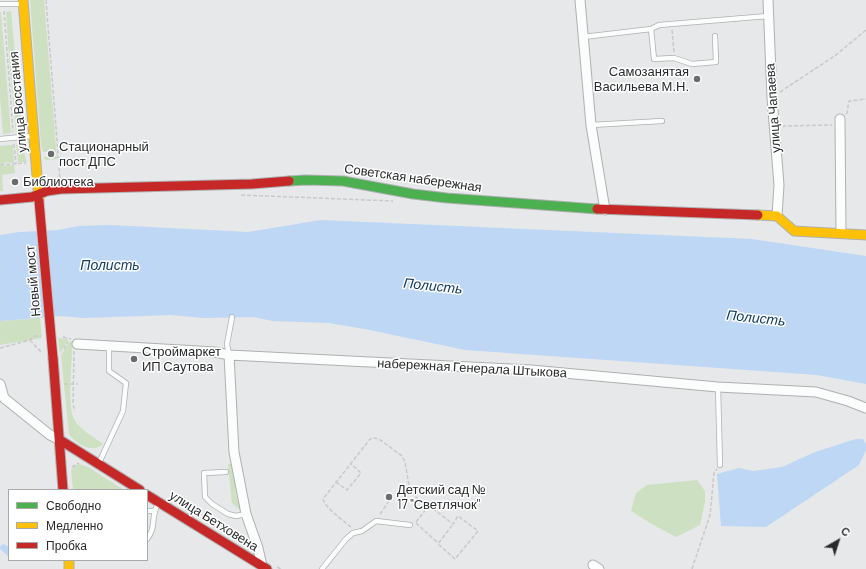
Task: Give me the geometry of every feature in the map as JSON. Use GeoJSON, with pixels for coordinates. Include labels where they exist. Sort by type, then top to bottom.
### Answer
{"type":"FeatureCollection","features":[{"type":"Feature","properties":{"kind":"street"},"geometry":{"type":"LineString","coordinates":[[580,0],[591,125],[605,210]]}},
{"type":"Feature","properties":{"kind":"street","name":"улица Чапаева"},"geometry":{"type":"LineString","coordinates":[[768,0],[772,98],[779,185],[777,216]]}},
{"type":"Feature","properties":{"kind":"street","name":"улица Восстания"},"geometry":{"type":"LineString","coordinates":[[23,2],[39,198]]}},
{"type":"Feature","properties":{"kind":"street"},"geometry":{"type":"LineString","coordinates":[[840,122],[841,233]]}},
{"type":"Feature","properties":{"kind":"street","name":"Советская набережная"},"geometry":{"type":"LineString","coordinates":[[0,200],[32,197],[39,198],[47,191],[62,189],[252,184],[306,180],[343,181],[413,194],[447,198],[605,210],[777,216]]}},
{"type":"Feature","properties":{"kind":"street","name":"Новый мост"},"geometry":{"type":"LineString","coordinates":[[39,198],[63,489]]}},
{"type":"Feature","properties":{"kind":"street"},"geometry":{"type":"LineString","coordinates":[[777,216],[794,230],[866,235]]}},
{"type":"Feature","properties":{"kind":"street","name":"набережная Генерала Штыкова"},"geometry":{"type":"LineString","coordinates":[[73,343],[215,352],[229,355],[531,370],[718,387],[816,392],[866,408]]}},
{"type":"Feature","properties":{"kind":"street"},"geometry":{"type":"LineString","coordinates":[[229,355],[234,452],[246,514],[264,567]]}},
{"type":"Feature","properties":{"kind":"street"},"geometry":{"type":"LineString","coordinates":[[0,384],[4,398],[50,435],[138,489]]}},
{"type":"Feature","properties":{"kind":"street","name":"улица Бетховена"},"geometry":{"type":"LineString","coordinates":[[148,496],[264,567]]}},
{"type":"Feature","properties":{"kind":"lane"},"geometry":{"type":"LineString","coordinates":[[2,4],[23,2]]}},
{"type":"Feature","properties":{"kind":"lane"},"geometry":{"type":"LineString","coordinates":[[583,37],[651,29],[659,25],[768,16]]}},
{"type":"Feature","properties":{"kind":"lane"},"geometry":{"type":"LineString","coordinates":[[651,29],[654,59],[674,58],[692,64],[716,62],[715,36]]}},
{"type":"Feature","properties":{"kind":"lane"},"geometry":{"type":"LineString","coordinates":[[591,125],[662,121]]}},
{"type":"Feature","properties":{"kind":"lane"},"geometry":{"type":"LineString","coordinates":[[0,139],[34,136]]}},
{"type":"Feature","properties":{"kind":"lane"},"geometry":{"type":"LineString","coordinates":[[229,355],[227,344],[232,317]]}},
{"type":"Feature","properties":{"kind":"lane"},"geometry":{"type":"LineString","coordinates":[[98,464],[123,411],[126,383],[109,371],[109,346]]}},
{"type":"Feature","properties":{"kind":"lane"},"geometry":{"type":"LineString","coordinates":[[718,387],[720,465]]}},
{"type":"Feature","properties":{"kind":"lane"},"geometry":{"type":"LineString","coordinates":[[226,472],[204,473],[205,497],[212,504],[228,514],[236,516],[246,514]]}},
{"type":"Feature","properties":{"kind":"lane"},"geometry":{"type":"LineString","coordinates":[[148,537],[152,530],[153,511],[159,502]]}},
{"type":"Feature","properties":{"kind":"lane"},"geometry":{"type":"LineString","coordinates":[[148,511],[153,511]]}},
{"type":"Feature","properties":{"kind":"lane"},"geometry":{"type":"LineString","coordinates":[[322,569],[346,539],[353,533],[362,531],[376,521],[410,525]]}},
{"type":"Feature","properties":{"kind":"path"},"geometry":{"type":"LineString","coordinates":[[46,0],[62,189]]}},
{"type":"Feature","properties":{"kind":"path"},"geometry":{"type":"LineString","coordinates":[[2,4],[16,164]]}},
{"type":"Feature","properties":{"kind":"path"},"geometry":{"type":"LineString","coordinates":[[671,24],[674,58]]}},
{"type":"Feature","properties":{"kind":"path"},"geometry":{"type":"LineString","coordinates":[[772,98],[836,55],[866,30]]}},
{"type":"Feature","properties":{"kind":"path"},"geometry":{"type":"LineString","coordinates":[[774,126],[840,122],[847,112],[849,101],[866,99]]}},
{"type":"Feature","properties":{"kind":"path"},"geometry":{"type":"LineString","coordinates":[[0,165],[27,163]]}},
{"type":"Feature","properties":{"kind":"path"},"geometry":{"type":"LineString","coordinates":[[0,348],[30,340],[35,336],[42,336]]}},
{"type":"Feature","properties":{"kind":"path"},"geometry":{"type":"LineString","coordinates":[[57,336],[67,337],[73,343],[73,404],[75,411]]}},
{"type":"Feature","properties":{"kind":"path"},"geometry":{"type":"LineString","coordinates":[[30,340],[52,356],[73,343]]}},
{"type":"Feature","properties":{"kind":"path"},"geometry":{"type":"LineString","coordinates":[[64,384],[78,384]]}},
{"type":"Feature","properties":{"kind":"path"},"geometry":{"type":"LineString","coordinates":[[357,532],[324,502],[323,499],[370,439],[374,438],[380,439],[402,456],[405,462],[410,491],[427,508],[432,508],[453,524]]}},
{"type":"Feature","properties":{"kind":"path"},"geometry":{"type":"LineString","coordinates":[[336,482],[347,490],[361,473],[351,464]]}},
{"type":"Feature","properties":{"kind":"path"},"geometry":{"type":"LineString","coordinates":[[692,569],[710,515],[714,473],[720,465]]}},
{"type":"Feature","properties":{"kind":"path"},"geometry":{"type":"LineString","coordinates":[[376,521],[390,498]]}},
{"type":"Feature","properties":{"kind":"path"},"geometry":{"type":"LineString","coordinates":[[410,525],[415,522],[427,508]]}},
{"type":"Feature","properties":{"kind":"path"},"geometry":{"type":"LineString","coordinates":[[415,522],[455,559],[478,531],[458,516],[438,543]]}},
{"type":"Feature","properties":{"kind":"green space"},"geometry":{"type":"Polygon","coordinates":[[[30,0],[44,0],[57,159],[45,160],[44,157],[54,156],[54,151],[43,152],[41,145],[30,0]]]}},
{"type":"Feature","properties":{"kind":"green space"},"geometry":{"type":"Polygon","coordinates":[[[11,11],[22,133],[16,134],[6,12],[11,11]]]}},
{"type":"Feature","properties":{"kind":"green space"},"geometry":{"type":"Polygon","coordinates":[[[0,12],[11,133],[3,134],[0,96],[0,12]]]}},
{"type":"Feature","properties":{"kind":"green space"},"geometry":{"type":"Polygon","coordinates":[[[16,144],[24,153],[27,162],[18,162],[16,144]]]}},
{"type":"Feature","properties":{"kind":"green space"},"geometry":{"type":"Polygon","coordinates":[[[13,145],[14,163],[5,162],[5,164],[0,164],[0,146],[13,145]]]}},
{"type":"Feature","properties":{"kind":"green space"},"geometry":{"type":"Polygon","coordinates":[[[14,165],[15,173],[2,175],[3,191],[0,191],[0,166],[14,165]]]}},
{"type":"Feature","properties":{"kind":"green space"},"geometry":{"type":"Polygon","coordinates":[[[40,318],[42,338],[0,345],[0,321],[40,318]]]}},
{"type":"Feature","properties":{"kind":"green space"},"geometry":{"type":"Polygon","coordinates":[[[58,338],[68,339],[60,353],[58,338]]]}},
{"type":"Feature","properties":{"kind":"green space"},"geometry":{"type":"Polygon","coordinates":[[[70,341],[72,342],[70,395],[72,413],[79,426],[103,444],[99,447],[90,448],[80,444],[69,434],[61,355],[70,341]]]}},
{"type":"Feature","properties":{"kind":"green space"},"geometry":{"type":"Polygon","coordinates":[[[79,464],[88,467],[122,489],[73,489],[71,470],[79,464]]]}},
{"type":"Feature","properties":{"kind":"green space"},"geometry":{"type":"Polygon","coordinates":[[[228,464],[233,464],[236,496],[241,508],[239,509],[232,503],[228,464]]]}},
{"type":"Feature","properties":{"kind":"green space"},"geometry":{"type":"Polygon","coordinates":[[[697,480],[705,491],[705,502],[700,525],[676,537],[631,511],[636,493],[647,485],[697,480]]]}},
{"type":"Feature","properties":{"kind":"water","name":"Полисть"},"geometry":{"type":"Polygon","coordinates":[[[321,220],[752,239],[866,256],[866,384],[817,375],[465,350],[329,323],[272,321],[254,317],[204,318],[171,315],[85,318],[61,316],[0,321],[0,235],[19,232],[58,230],[79,226],[109,225],[248,232],[321,220]]]}},
{"type":"Feature","properties":{"kind":"water"},"geometry":{"type":"Polygon","coordinates":[[[856,439],[863,439],[866,444],[866,450],[859,465],[766,527],[721,526],[717,474],[739,468],[753,471],[782,467],[815,452],[856,439]]]}},
{"type":"Feature","properties":{"kind":"water"},"geometry":{"type":"Polygon","coordinates":[[[4,544],[8,546],[8,556],[0,549],[0,546],[4,544]]]}},
{"type":"Feature","properties":{"kind":"traffic: fast"},"geometry":{"type":"LineString","coordinates":[[289,181],[343,181],[413,194],[447,198],[597,209]]}},
{"type":"Feature","properties":{"kind":"traffic: slow"},"geometry":{"type":"LineString","coordinates":[[23,0],[39,201]]}},
{"type":"Feature","properties":{"kind":"traffic: slow"},"geometry":{"type":"LineString","coordinates":[[758,215],[777,216],[794,231],[866,235]]}},
{"type":"Feature","properties":{"kind":"traffic: slow"},"geometry":{"type":"LineString","coordinates":[[69,561],[69,569]]}},
{"type":"Feature","properties":{"kind":"traffic: jam"},"geometry":{"type":"LineString","coordinates":[[0,200],[32,197],[47,191],[61,189],[252,184],[289,181]]}},
{"type":"Feature","properties":{"kind":"traffic: jam"},"geometry":{"type":"LineString","coordinates":[[39,201],[53,358]]}},
{"type":"Feature","properties":{"kind":"traffic: jam"},"geometry":{"type":"LineString","coordinates":[[597,209],[758,215]]}},
{"type":"Feature","properties":{"kind":"traffic: jam"},"geometry":{"type":"LineString","coordinates":[[53,358],[63,489]]}},
{"type":"Feature","properties":{"kind":"traffic: jam"},"geometry":{"type":"LineString","coordinates":[[60,440],[138,489]]}},
{"type":"Feature","properties":{"kind":"traffic: jam"},"geometry":{"type":"LineString","coordinates":[[148,496],[267,569]]}},
{"type":"Feature","properties":{"kind":"place","name":"Самозанятая Васильева М.Н."},"geometry":{"type":"Point","coordinates":[697,79]}},
{"type":"Feature","properties":{"kind":"place","name":"Стационарный пост ДПС"},"geometry":{"type":"Point","coordinates":[51,154]}},
{"type":"Feature","properties":{"kind":"place","name":"Библиотека"},"geometry":{"type":"Point","coordinates":[15,182]}},
{"type":"Feature","properties":{"kind":"place","name":"Строймаркет ИП Саутова"},"geometry":{"type":"Point","coordinates":[134,359]}},
{"type":"Feature","properties":{"kind":"place","name":"Детский сад № 17 \"Светлячок\""},"geometry":{"type":"Point","coordinates":[389,497]}}]}
